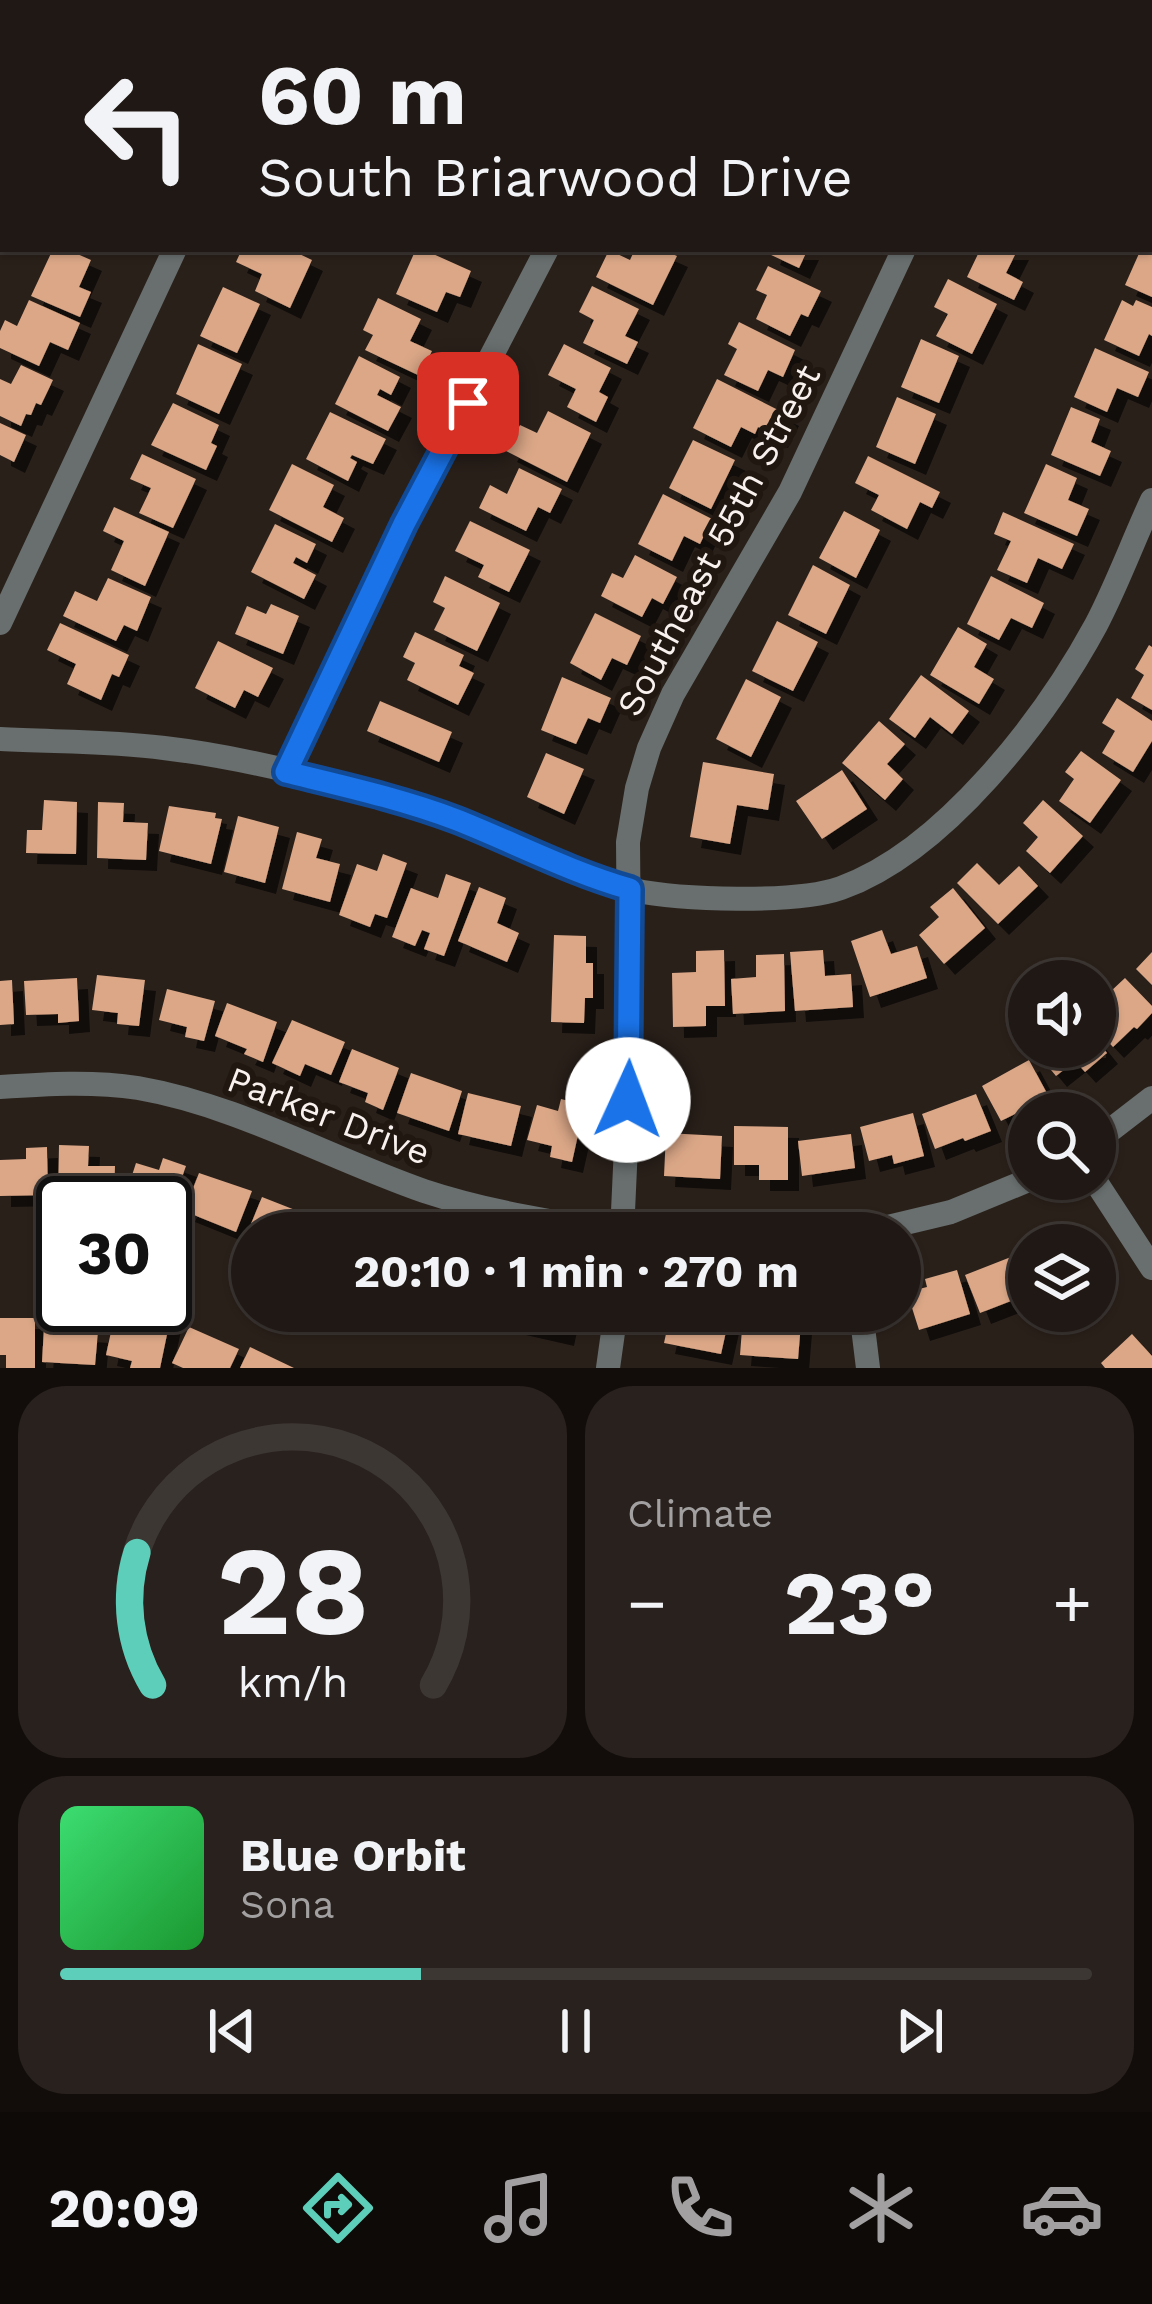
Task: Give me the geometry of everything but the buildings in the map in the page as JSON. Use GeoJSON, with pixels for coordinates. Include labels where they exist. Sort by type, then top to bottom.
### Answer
{"type":"FeatureCollection","features":[{"type":"Feature","properties":{"kind":"street"},"geometry":{"type":"LineString","coordinates":[[0,623],[174,252]]}},
{"type":"Feature","properties":{"kind":"street"},"geometry":{"type":"LineString","coordinates":[[286,772],[404,524],[545,252]]}},
{"type":"Feature","properties":{"kind":"street","name":"Southeast 55th Street"},"geometry":{"type":"LineString","coordinates":[[623,1212],[630,1059],[628,842],[637,788],[674,694],[790,492],[903,252]]}},
{"type":"Feature","properties":{"kind":"street"},"geometry":{"type":"LineString","coordinates":[[0,740],[162,747],[286,772],[454,819],[630,889],[749,898],[839,889],[913,849],[938,828],[1040,714],[1097,622],[1152,500]]}},
{"type":"Feature","properties":{"kind":"street","name":"Parker Drive"},"geometry":{"type":"LineString","coordinates":[[0,1087],[78,1084],[170,1096],[429,1192],[516,1212]]}},
{"type":"Feature","properties":{"kind":"street"},"geometry":{"type":"LineString","coordinates":[[1116,1126],[1152,1098]]}},
{"type":"Feature","properties":{"kind":"street"},"geometry":{"type":"LineString","coordinates":[[921,1219],[1008,1188]]}},
{"type":"Feature","properties":{"kind":"street"},"geometry":{"type":"LineString","coordinates":[[1108,1200],[1152,1268]]}},
{"type":"Feature","properties":{"kind":"street"},"geometry":{"type":"LineString","coordinates":[[608,1368],[613,1332]]}},
{"type":"Feature","properties":{"kind":"street"},"geometry":{"type":"LineString","coordinates":[[864,1332],[868,1368]]}},
{"type":"Feature","properties":{"kind":"route"},"geometry":{"type":"LineString","coordinates":[[468,403],[404,524],[286,772],[454,819],[630,889],[628,1100]]}}]}
